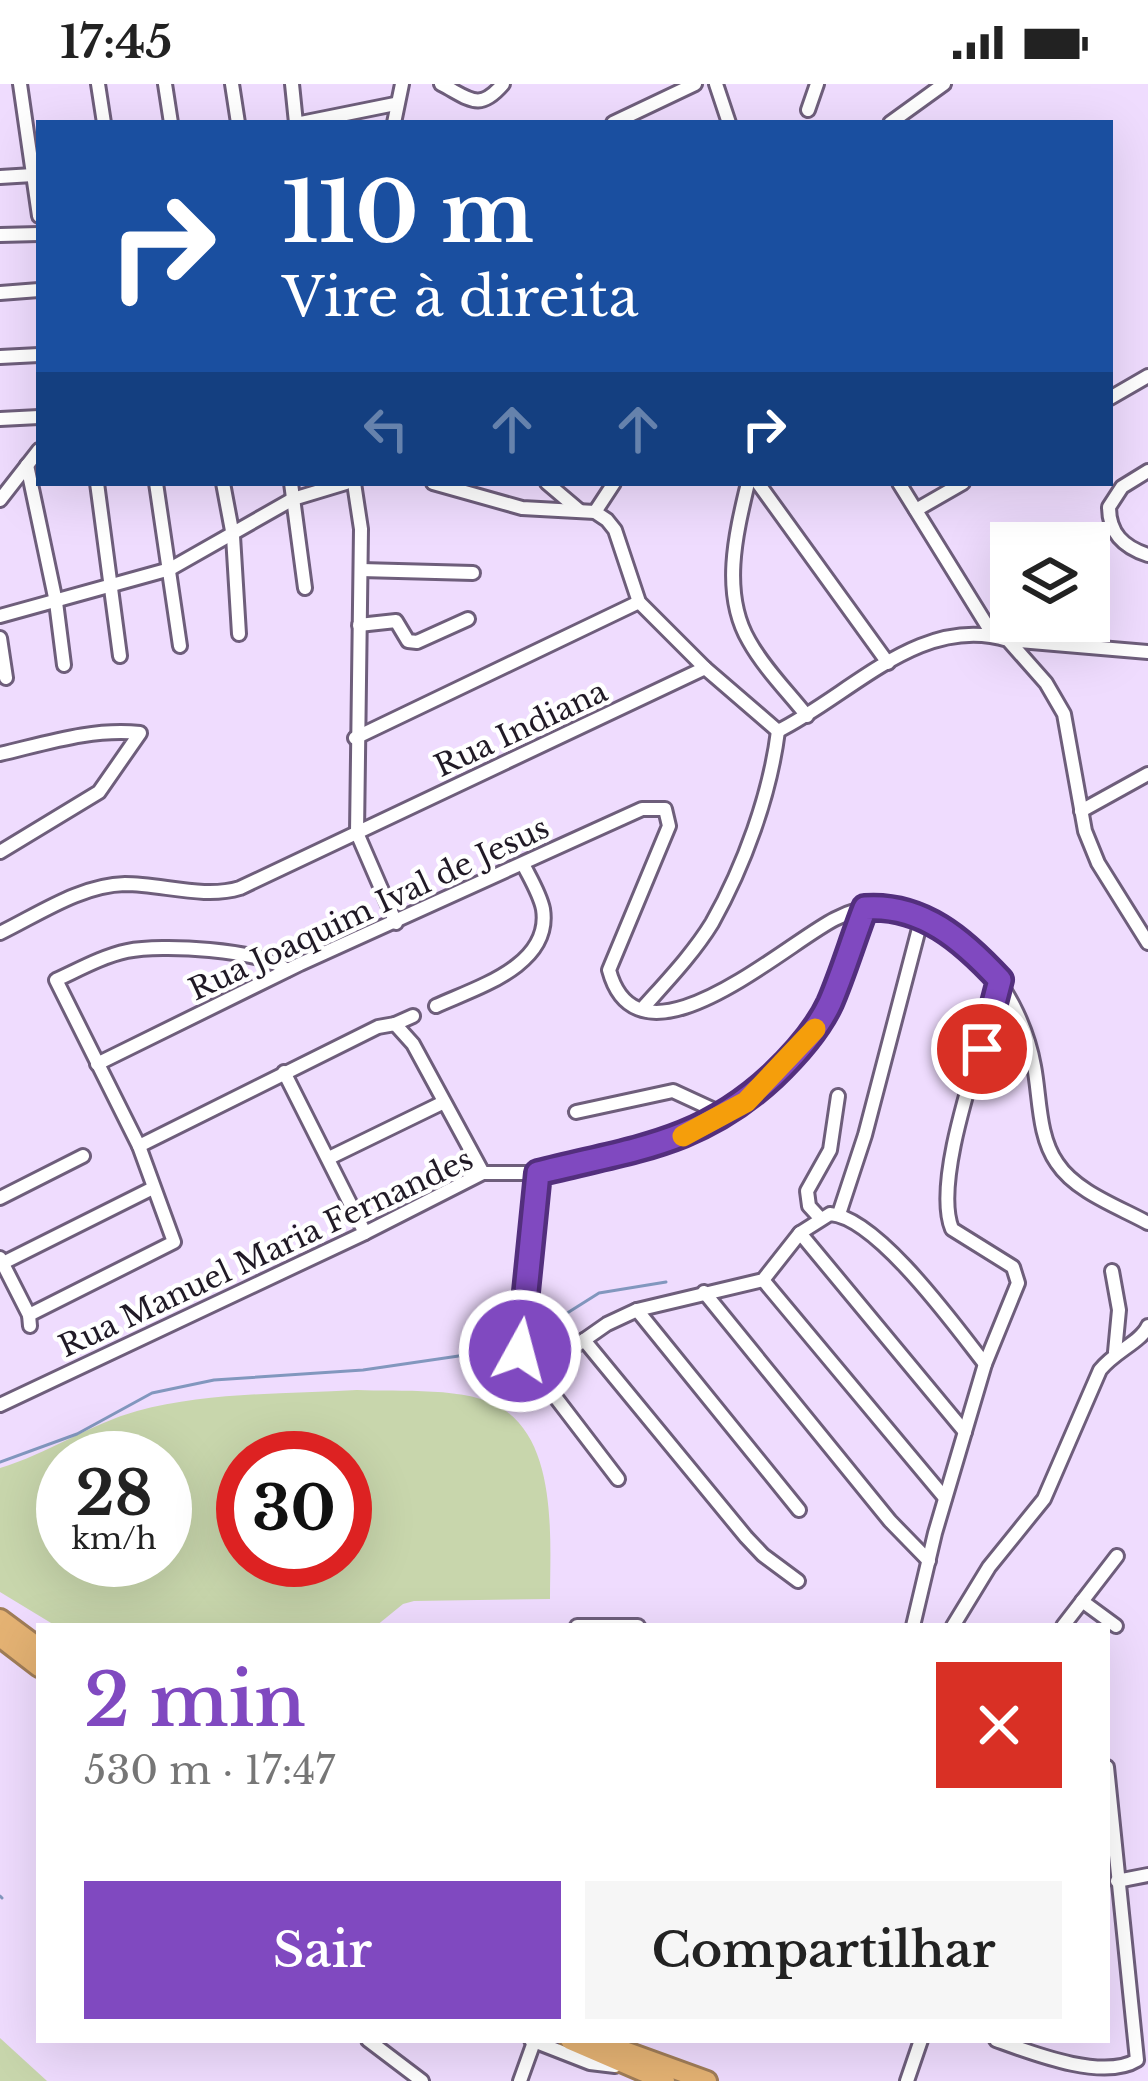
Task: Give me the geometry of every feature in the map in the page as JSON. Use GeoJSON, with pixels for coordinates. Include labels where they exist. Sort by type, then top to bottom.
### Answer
{"type":"FeatureCollection","features":[{"type":"Feature","properties":{"kind":"highway"},"geometry":{"type":"LineString","coordinates":[[4,1625],[36,1646]]}},
{"type":"Feature","properties":{"kind":"highway"},"geometry":{"type":"LineString","coordinates":[[4,1625],[36,1663]]}},
{"type":"Feature","properties":{"kind":"highway"},"geometry":{"type":"LineString","coordinates":[[576,2043],[665,2081]]}},
{"type":"Feature","properties":{"kind":"highway"},"geometry":{"type":"LineString","coordinates":[[602,2043],[706,2081]]}},
{"type":"Feature","properties":{"kind":"street"},"geometry":{"type":"LineString","coordinates":[[20,84],[36,196]]}},
{"type":"Feature","properties":{"kind":"street"},"geometry":{"type":"LineString","coordinates":[[98,84],[104,120]]}},
{"type":"Feature","properties":{"kind":"street"},"geometry":{"type":"LineString","coordinates":[[165,84],[171,120]]}},
{"type":"Feature","properties":{"kind":"street"},"geometry":{"type":"LineString","coordinates":[[232,84],[238,120]]}},
{"type":"Feature","properties":{"kind":"street"},"geometry":{"type":"LineString","coordinates":[[292,84],[298,120]]}},
{"type":"Feature","properties":{"kind":"street"},"geometry":{"type":"LineString","coordinates":[[394,120],[402,84]]}},
{"type":"Feature","properties":{"kind":"street"},"geometry":{"type":"LineString","coordinates":[[441,84],[481,102],[503,84]]}},
{"type":"Feature","properties":{"kind":"street"},"geometry":{"type":"LineString","coordinates":[[619,120],[695,84]]}},
{"type":"Feature","properties":{"kind":"street"},"geometry":{"type":"LineString","coordinates":[[716,84],[728,120]]}},
{"type":"Feature","properties":{"kind":"street"},"geometry":{"type":"LineString","coordinates":[[808,110],[817,84]]}},
{"type":"Feature","properties":{"kind":"street"},"geometry":{"type":"LineString","coordinates":[[894,120],[944,84]]}},
{"type":"Feature","properties":{"kind":"street"},"geometry":{"type":"LineString","coordinates":[[313,120],[395,104]]}},
{"type":"Feature","properties":{"kind":"street"},"geometry":{"type":"LineString","coordinates":[[0,177],[33,175]]}},
{"type":"Feature","properties":{"kind":"street"},"geometry":{"type":"LineString","coordinates":[[0,236],[36,234]]}},
{"type":"Feature","properties":{"kind":"street"},"geometry":{"type":"LineString","coordinates":[[0,293],[36,290]]}},
{"type":"Feature","properties":{"kind":"street"},"geometry":{"type":"LineString","coordinates":[[0,357],[36,355]]}},
{"type":"Feature","properties":{"kind":"street"},"geometry":{"type":"LineString","coordinates":[[1113,396],[1148,376]]}},
{"type":"Feature","properties":{"kind":"street"},"geometry":{"type":"LineString","coordinates":[[0,419],[36,417]]}},
{"type":"Feature","properties":{"kind":"street"},"geometry":{"type":"LineString","coordinates":[[0,500],[36,454]]}},
{"type":"Feature","properties":{"kind":"street"},"geometry":{"type":"LineString","coordinates":[[27,465],[64,664]]}},
{"type":"Feature","properties":{"kind":"street"},"geometry":{"type":"LineString","coordinates":[[1148,471],[1122,487],[1108,507],[1114,533],[1148,555]]}},
{"type":"Feature","properties":{"kind":"street"},"geometry":{"type":"LineString","coordinates":[[0,478],[16,479]]}},
{"type":"Feature","properties":{"kind":"street"},"geometry":{"type":"LineString","coordinates":[[97,486],[121,656]]}},
{"type":"Feature","properties":{"kind":"street"},"geometry":{"type":"LineString","coordinates":[[156,486],[180,646]]}},
{"type":"Feature","properties":{"kind":"street"},"geometry":{"type":"LineString","coordinates":[[224,486],[239,634]]}},
{"type":"Feature","properties":{"kind":"street"},"geometry":{"type":"LineString","coordinates":[[291,486],[305,588]]}},
{"type":"Feature","properties":{"kind":"street"},"geometry":{"type":"LineString","coordinates":[[0,616],[170,568],[293,499],[339,486]]}},
{"type":"Feature","properties":{"kind":"street"},"geometry":{"type":"LineString","coordinates":[[351,486],[361,529],[357,833],[396,923]]}},
{"type":"Feature","properties":{"kind":"street"},"geometry":{"type":"LineString","coordinates":[[444,486],[522,508],[588,512]]}},
{"type":"Feature","properties":{"kind":"street"},"geometry":{"type":"LineString","coordinates":[[549,486],[557,496],[615,530],[638,602],[778,731]]}},
{"type":"Feature","properties":{"kind":"street"},"geometry":{"type":"LineString","coordinates":[[588,512],[611,486]]}},
{"type":"Feature","properties":{"kind":"street"},"geometry":{"type":"LineString","coordinates":[[747,486],[734,544],[737,610],[750,643],[807,716]]}},
{"type":"Feature","properties":{"kind":"street"},"geometry":{"type":"LineString","coordinates":[[760,486],[888,663]]}},
{"type":"Feature","properties":{"kind":"street"},"geometry":{"type":"LineString","coordinates":[[901,486],[990,630]]}},
{"type":"Feature","properties":{"kind":"street"},"geometry":{"type":"LineString","coordinates":[[916,510],[958,486]]}},
{"type":"Feature","properties":{"kind":"street"},"geometry":{"type":"LineString","coordinates":[[361,569],[473,573]]}},
{"type":"Feature","properties":{"kind":"street"},"geometry":{"type":"LineString","coordinates":[[356,738],[638,602]]}},
{"type":"Feature","properties":{"kind":"street"},"geometry":{"type":"LineString","coordinates":[[359,625],[396,621],[408,641],[417,642],[468,619]]}},
{"type":"Feature","properties":{"kind":"street"},"geometry":{"type":"LineString","coordinates":[[778,731],[940,636],[990,635]]}},
{"type":"Feature","properties":{"kind":"street"},"geometry":{"type":"LineString","coordinates":[[0,638],[6,678]]}},
{"type":"Feature","properties":{"kind":"street"},"geometry":{"type":"LineString","coordinates":[[1010,642],[1046,682],[1064,715],[1081,811],[1098,863],[1148,943]]}},
{"type":"Feature","properties":{"kind":"street"},"geometry":{"type":"LineString","coordinates":[[1031,642],[1148,652]]}},
{"type":"Feature","properties":{"kind":"street","name":"Rua Indiana"},"geometry":{"type":"LineString","coordinates":[[0,933],[79,894],[109,886],[232,891],[705,668]]}},
{"type":"Feature","properties":{"kind":"street"},"geometry":{"type":"LineString","coordinates":[[0,754],[113,730],[140,733],[99,792],[0,852]]}},
{"type":"Feature","properties":{"kind":"street"},"geometry":{"type":"LineString","coordinates":[[642,1009],[711,924],[751,836],[774,763],[778,731]]}},
{"type":"Feature","properties":{"kind":"street"},"geometry":{"type":"LineString","coordinates":[[1081,811],[1148,774]]}},
{"type":"Feature","properties":{"kind":"street","name":"Rua Joaquim Ival de Jesus"},"geometry":{"type":"LineString","coordinates":[[97,1064],[287,970],[642,808],[664,809],[669,826],[609,970],[623,1001],[642,1009]]}},
{"type":"Feature","properties":{"kind":"street"},"geometry":{"type":"LineString","coordinates":[[436,1006],[508,973],[523,961],[542,928],[542,903],[523,865]]}},
{"type":"Feature","properties":{"kind":"street"},"geometry":{"type":"LineString","coordinates":[[642,1009],[671,1013],[685,1009],[836,919],[865,908],[884,907],[922,917],[962,944],[1000,980],[1028,1036],[1044,1131],[1057,1164],[1083,1187],[1148,1223]]}},
{"type":"Feature","properties":{"kind":"street","name":"Rua Manuel Maria Fernandes"},"geometry":{"type":"LineString","coordinates":[[0,1405],[52,1375],[365,1233],[483,1173],[538,1173],[669,1142],[725,1115],[746,1102],[811,1035],[829,1006],[865,908]]}},
{"type":"Feature","properties":{"kind":"street"},"geometry":{"type":"LineString","coordinates":[[839,1214],[889,1050],[922,917]]}},
{"type":"Feature","properties":{"kind":"street"},"geometry":{"type":"LineString","coordinates":[[152,1189],[2,1261],[30,1320],[167,1248],[174,1236],[139,1146],[56,980],[139,950],[256,957],[287,970]]}},
{"type":"Feature","properties":{"kind":"street"},"geometry":{"type":"LineString","coordinates":[[914,1623],[985,1364],[1018,1282],[1012,1267],[952,1229],[945,1199],[958,1129],[1000,980]]}},
{"type":"Feature","properties":{"kind":"street"},"geometry":{"type":"LineString","coordinates":[[139,1146],[378,1027],[413,1016]]}},
{"type":"Feature","properties":{"kind":"street"},"geometry":{"type":"LineString","coordinates":[[395,1024],[413,1044],[483,1173]]}},
{"type":"Feature","properties":{"kind":"street"},"geometry":{"type":"LineString","coordinates":[[284,1072],[365,1233]]}},
{"type":"Feature","properties":{"kind":"street"},"geometry":{"type":"LineString","coordinates":[[576,1112],[673,1091],[725,1115]]}},
{"type":"Feature","properties":{"kind":"street"},"geometry":{"type":"LineString","coordinates":[[820,1218],[809,1206],[807,1191],[830,1150],[838,1096]]}},
{"type":"Feature","properties":{"kind":"street"},"geometry":{"type":"LineString","coordinates":[[328,1158],[442,1103]]}},
{"type":"Feature","properties":{"kind":"street"},"geometry":{"type":"LineString","coordinates":[[0,1198],[83,1156]]}},
{"type":"Feature","properties":{"kind":"street"},"geometry":{"type":"LineString","coordinates":[[538,1173],[520,1351],[619,1479]]}},
{"type":"Feature","properties":{"kind":"street"},"geometry":{"type":"LineString","coordinates":[[537,1373],[607,1324],[638,1310],[763,1280],[800,1233],[820,1218],[839,1214],[897,1258],[985,1364]]}},
{"type":"Feature","properties":{"kind":"street"},"geometry":{"type":"LineString","coordinates":[[800,1233],[965,1432]]}},
{"type":"Feature","properties":{"kind":"street"},"geometry":{"type":"LineString","coordinates":[[955,1623],[989,1567],[1045,1499],[1090,1393],[1114,1352],[1119,1310],[1112,1271]]}},
{"type":"Feature","properties":{"kind":"street"},"geometry":{"type":"LineString","coordinates":[[763,1280],[945,1498]]}},
{"type":"Feature","properties":{"kind":"street"},"geometry":{"type":"LineString","coordinates":[[704,1292],[928,1562]]}},
{"type":"Feature","properties":{"kind":"street"},"geometry":{"type":"LineString","coordinates":[[638,1310],[799,1510]]}},
{"type":"Feature","properties":{"kind":"street"},"geometry":{"type":"LineString","coordinates":[[1114,1352],[1146,1338]]}},
{"type":"Feature","properties":{"kind":"street"},"geometry":{"type":"LineString","coordinates":[[584,1340],[746,1537],[798,1581]]}},
{"type":"Feature","properties":{"kind":"street"},"geometry":{"type":"LineString","coordinates":[[1065,1623],[1117,1556]]}},
{"type":"Feature","properties":{"kind":"street"},"geometry":{"type":"LineString","coordinates":[[1082,1601],[1116,1625]]}},
{"type":"Feature","properties":{"kind":"street"},"geometry":{"type":"LineString","coordinates":[[1004,2043],[1093,2069],[1118,2068],[1138,2060],[1110,1801]]}},
{"type":"Feature","properties":{"kind":"street"},"geometry":{"type":"LineString","coordinates":[[1117,1880],[1148,1875]]}},
{"type":"Feature","properties":{"kind":"street"},"geometry":{"type":"LineString","coordinates":[[372,2043],[422,2081]]}},
{"type":"Feature","properties":{"kind":"street"},"geometry":{"type":"LineString","coordinates":[[520,2081],[532,2043]]}},
{"type":"Feature","properties":{"kind":"street"},"geometry":{"type":"LineString","coordinates":[[538,2043],[590,2063],[628,2067]]}},
{"type":"Feature","properties":{"kind":"street"},"geometry":{"type":"LineString","coordinates":[[907,2081],[920,2043]]}},
{"type":"Feature","properties":{"kind":"street"},"geometry":{"type":"LineString","coordinates":[[1039,2043],[1040,2056]]}},
{"type":"Feature","properties":{"kind":"green space"},"geometry":{"type":"Polygon","coordinates":[[[357,1390],[453,1393],[503,1409],[521,1425],[542,1470],[550,1599],[414,1601],[380,1623],[51,1623],[0,1592],[0,1468],[36,1455],[36,1587],[192,1587],[192,1431],[85,1431],[164,1405],[219,1397],[357,1390]]]}},
{"type":"Feature","properties":{"kind":"green space"},"geometry":{"type":"Polygon","coordinates":[[[0,2038],[47,2081],[0,2081],[0,2038]]]}},
{"type":"Feature","properties":{"kind":"waterway"},"geometry":{"type":"LineString","coordinates":[[545,1327],[599,1293],[666,1282]]}},
{"type":"Feature","properties":{"kind":"waterway"},"geometry":{"type":"LineString","coordinates":[[0,1462],[77,1434],[152,1393],[214,1380],[363,1370],[486,1352],[501,1344]]}},
{"type":"Feature","properties":{"kind":"slow traffic"},"geometry":{"type":"LineString","coordinates":[[683,1136],[746,1102],[815,1029]]}},
{"type":"Feature","properties":{"kind":"route"},"geometry":{"type":"LineString","coordinates":[[520,1351],[538,1173],[669,1142],[746,1102],[811,1035],[829,1006],[865,908],[904,910],[922,917],[947,931],[1000,980],[982,1049]]}}]}
